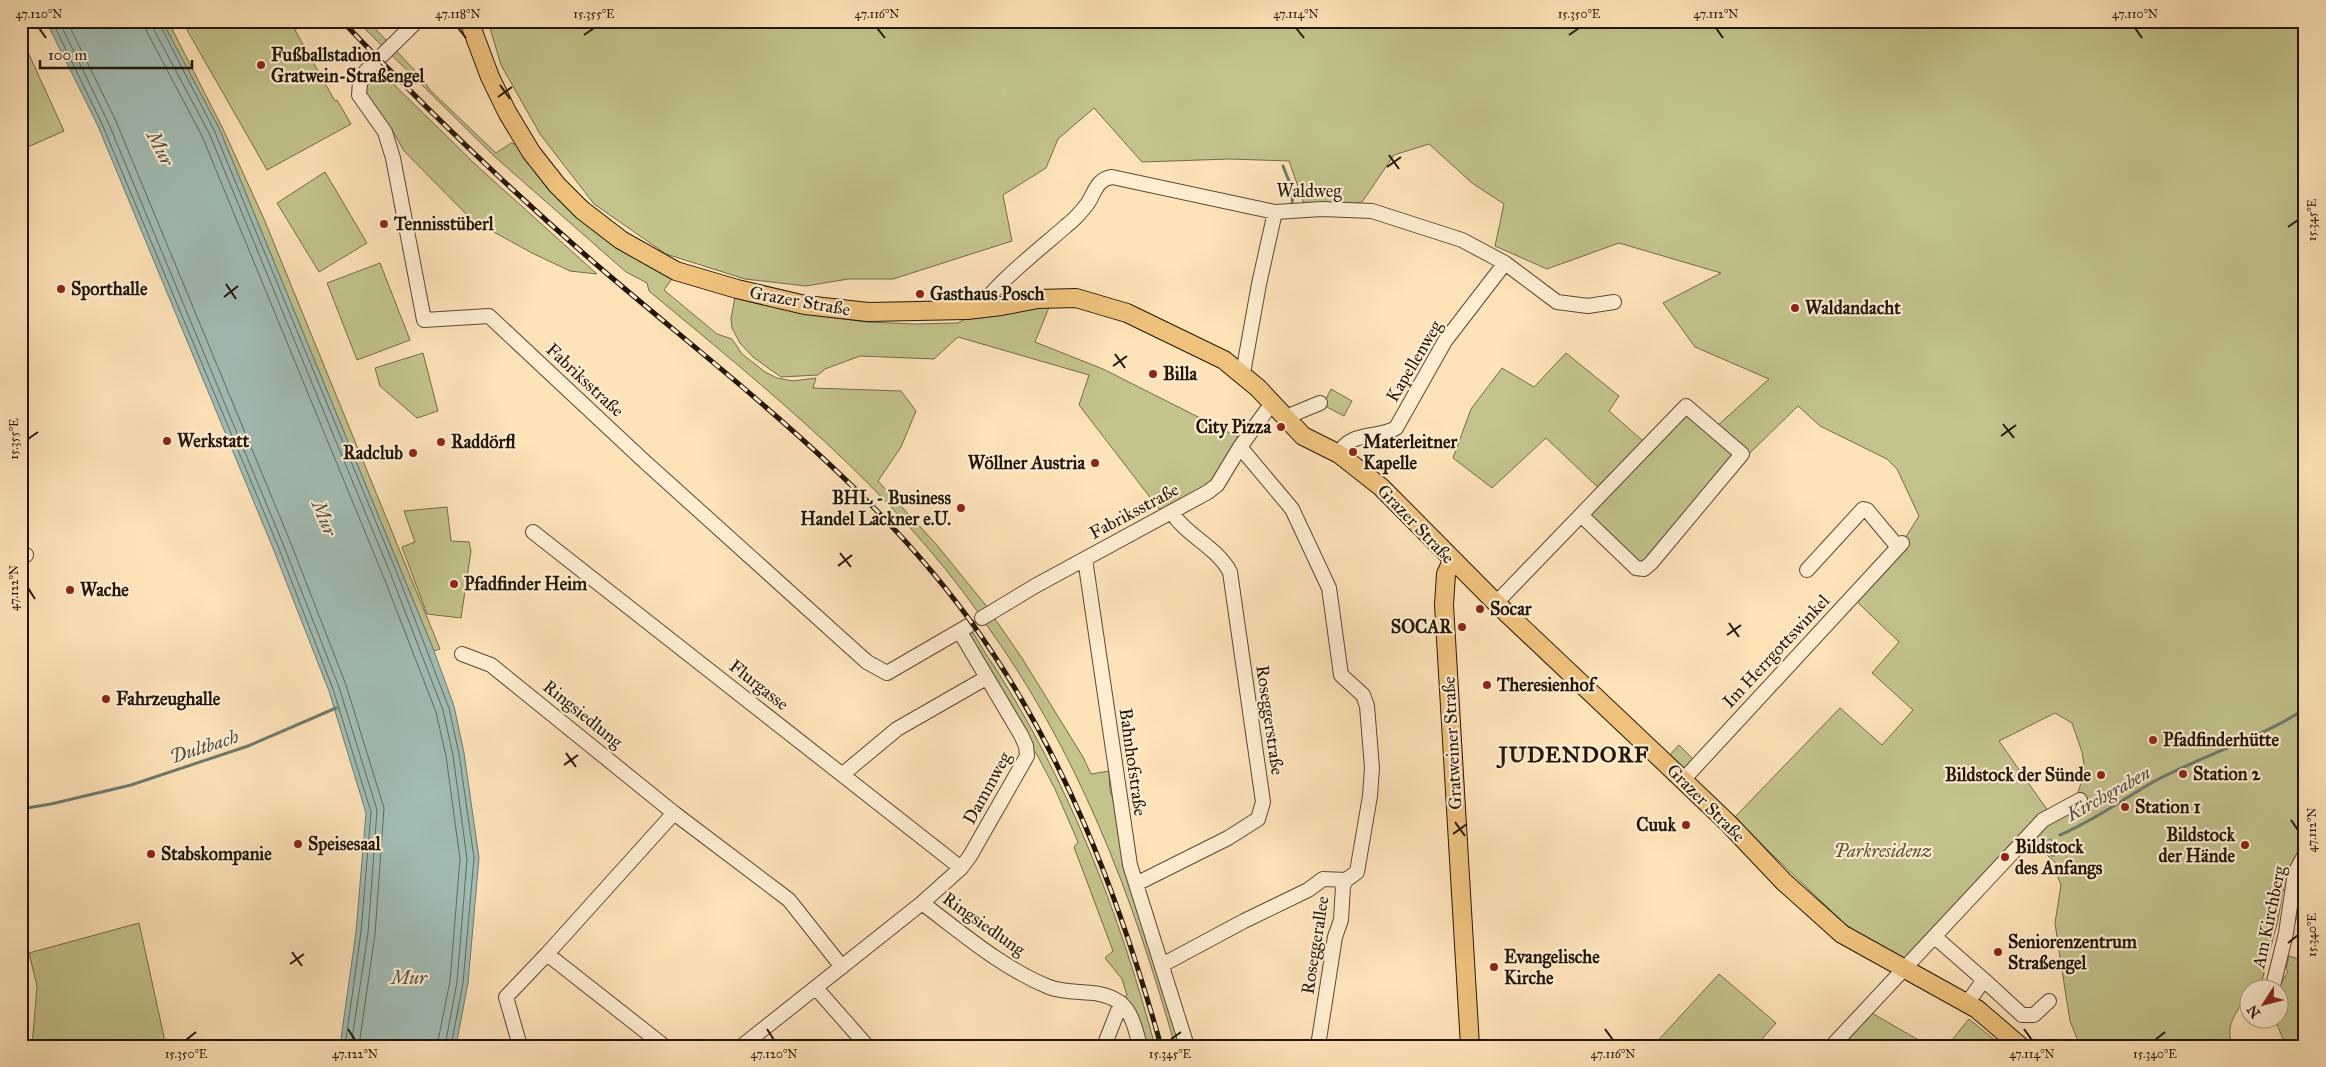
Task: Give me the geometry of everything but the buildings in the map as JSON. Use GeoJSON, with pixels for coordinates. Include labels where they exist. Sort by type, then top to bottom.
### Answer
{"type":"FeatureCollection","features":[{"type":"Feature","properties":{"kind":"main road","name":"Grazer Straße"},"geometry":{"type":"LineString","coordinates":[[469,21],[490,77],[515,127],[531,152],[557,185],[582,210],[621,240],[676,270],[737,289],[805,305],[868,312],[982,309],[1052,297],[1076,298],[1127,313],[1224,360],[1243,373],[1303,436],[1339,454],[1381,487],[1496,604],[1683,780],[1784,882],[1842,934],[1967,1003],[1997,1025],[2020,1046]]}},
{"type":"Feature","properties":{"kind":"main road","name":"Gratweiner Straße"},"geometry":{"type":"LineString","coordinates":[[1452,561],[1446,574],[1444,605],[1470,1046]]}},
{"type":"Feature","properties":{"kind":"street","name":"Fabriksstraße"},"geometry":{"type":"LineString","coordinates":[[417,21],[366,71],[360,82],[359,95],[385,132],[393,158],[424,320],[488,316],[644,461],[867,662],[886,673],[964,629]]}},
{"type":"Feature","properties":{"kind":"street","name":"Waldweg"},"geometry":{"type":"LineString","coordinates":[[982,309],[982,304],[996,289],[1067,226],[1087,205],[1099,184],[1105,178],[1112,177],[1275,212],[1306,209],[1372,211],[1462,240],[1505,263],[1557,302],[1588,306],[1614,302]]}},
{"type":"Feature","properties":{"kind":"street"},"geometry":{"type":"LineString","coordinates":[[1243,373],[1259,284],[1275,212]]}},
{"type":"Feature","properties":{"kind":"street","name":"Kapellenweg"},"geometry":{"type":"LineString","coordinates":[[1339,454],[1347,442],[1384,433],[1396,428],[1445,341],[1505,263]]}},
{"type":"Feature","properties":{"kind":"street","name":"Fabriksstraße"},"geometry":{"type":"LineString","coordinates":[[982,618],[1208,492],[1216,485],[1272,402]]}},
{"type":"Feature","properties":{"kind":"street"},"geometry":{"type":"LineString","coordinates":[[1286,417],[1320,403]]}},
{"type":"Feature","properties":{"kind":"street"},"geometry":{"type":"LineString","coordinates":[[1496,604],[1581,515],[1686,406],[1742,454],[1651,563],[1644,568],[1636,568],[1581,515]]}},
{"type":"Feature","properties":{"kind":"street","name":"Roseggerallee"},"geometry":{"type":"LineString","coordinates":[[1240,447],[1292,509],[1329,588],[1341,675],[1363,695],[1367,706],[1372,768],[1370,796],[1357,872],[1346,880],[1343,886],[1341,920],[1335,936],[1318,1046]]}},
{"type":"Feature","properties":{"kind":"street","name":"Im Herrgottswinkel"},"geometry":{"type":"LineString","coordinates":[[1683,780],[1900,545],[1867,510],[1863,509],[1807,570]]}},
{"type":"Feature","properties":{"kind":"street","name":"Roseggerstraße"},"geometry":{"type":"LineString","coordinates":[[1136,884],[1228,838],[1258,820],[1263,802],[1230,572],[1225,562],[1178,522],[1172,513]]}},
{"type":"Feature","properties":{"kind":"street","name":"Flurgasse"},"geometry":{"type":"LineString","coordinates":[[533,532],[962,868]]}},
{"type":"Feature","properties":{"kind":"street","name":"Bahnhofstraße"},"geometry":{"type":"LineString","coordinates":[[1085,559],[1130,865],[1188,1046]]}},
{"type":"Feature","properties":{"kind":"street","name":"Dammweg"},"geometry":{"type":"LineString","coordinates":[[922,904],[962,868],[996,815],[1027,756],[1024,740],[986,678],[964,629]]}},
{"type":"Feature","properties":{"kind":"street","name":"Ringsiedlung"},"geometry":{"type":"LineString","coordinates":[[462,654],[491,664],[674,813],[789,900],[842,967]]}},
{"type":"Feature","properties":{"kind":"street"},"geometry":{"type":"LineString","coordinates":[[843,774],[897,729],[986,678]]}},
{"type":"Feature","properties":{"kind":"street"},"geometry":{"type":"LineString","coordinates":[[1832,1046],[2043,820],[2080,800]]}},
{"type":"Feature","properties":{"kind":"street"},"geometry":{"type":"LineString","coordinates":[[520,1046],[506,997],[674,813]]}},
{"type":"Feature","properties":{"kind":"street","name":"Am Kirchberg"},"geometry":{"type":"LineString","coordinates":[[2274,980],[2286,933],[2295,872],[2305,854]]}},
{"type":"Feature","properties":{"kind":"street"},"geometry":{"type":"LineString","coordinates":[[1162,965],[1244,921],[1308,890],[1323,879],[1346,880]]}},
{"type":"Feature","properties":{"kind":"street","name":"Ringsiedlung"},"geometry":{"type":"LineString","coordinates":[[742,1046],[922,904],[994,956],[1038,982],[1061,990],[1104,994],[1121,1003]]}},
{"type":"Feature","properties":{"kind":"street"},"geometry":{"type":"LineString","coordinates":[[1935,937],[2022,1015],[2034,1015],[2049,1001]]}},
{"type":"Feature","properties":{"kind":"street"},"geometry":{"type":"LineString","coordinates":[[547,954],[664,1046]]}},
{"type":"Feature","properties":{"kind":"street"},"geometry":{"type":"LineString","coordinates":[[1967,1003],[1984,980]]}},
{"type":"Feature","properties":{"kind":"street"},"geometry":{"type":"LineString","coordinates":[[816,988],[867,1046]]}},
{"type":"Feature","properties":{"kind":"street"},"geometry":{"type":"LineString","coordinates":[[1104,1046],[1121,1003]]}},
{"type":"Feature","properties":{"kind":"street"},"geometry":{"type":"LineString","coordinates":[[1121,1003],[1132,1020],[1140,1046]]}},
{"type":"Feature","properties":{"kind":"green space"},"geometry":{"type":"Polygon","coordinates":[[[162,21],[168,21],[223,129],[264,219],[440,649],[434,651],[219,128],[162,21]]]}},
{"type":"Feature","properties":{"kind":"green space","name":"Fußballstadion Gratwein-Straßengel"},"geometry":{"type":"Polygon","coordinates":[[[202,21],[294,21],[298,28],[295,30],[335,101],[337,100],[351,124],[267,170],[187,30],[202,21]]]}},
{"type":"Feature","properties":{"kind":"green space"},"geometry":{"type":"Polygon","coordinates":[[[357,21],[368,21],[420,76],[430,90],[496,153],[511,143],[520,146],[674,276],[664,290],[717,334],[732,339],[742,354],[765,372],[777,378],[793,381],[816,378],[813,388],[901,391],[916,411],[901,447],[878,481],[936,544],[988,608],[980,615],[945,568],[867,482],[782,403],[649,291],[647,283],[626,272],[494,156],[357,21]]]}},
{"type":"Feature","properties":{"kind":"green space","name":"Parkresidenz"},"geometry":{"type":"Polygon","coordinates":[[[488,21],[2305,21],[2305,922],[2294,919],[2298,893],[2283,890],[2278,920],[2262,980],[2238,980],[2238,1009],[2231,1023],[2230,1030],[2233,1046],[2080,1046],[2070,1021],[2055,923],[2061,885],[2055,862],[2025,836],[2005,853],[1904,959],[1871,943],[1845,924],[1734,818],[1840,708],[1882,745],[1913,710],[1872,673],[1899,642],[1853,598],[1902,543],[1919,516],[1897,469],[1887,459],[1820,426],[1798,406],[1712,490],[1643,566],[1584,515],[1604,493],[1546,438],[1492,488],[1453,458],[1471,409],[1502,368],[1534,387],[1566,353],[1619,396],[1609,411],[1643,441],[1684,399],[1717,426],[1769,379],[1695,347],[1663,303],[1721,273],[1619,243],[1547,269],[1495,246],[1504,204],[1472,183],[1429,144],[1394,155],[1362,202],[1308,215],[1289,161],[1230,159],[1142,162],[1094,108],[1058,139],[1046,168],[1003,195],[1012,241],[893,279],[848,279],[806,286],[745,279],[666,254],[594,204],[540,134],[501,65],[488,21]],[[2055,713],[1999,741],[2048,811],[2076,799],[2085,770],[2082,752],[2072,723],[2055,713]]]}},
{"type":"Feature","properties":{"kind":"green space"},"geometry":{"type":"Polygon","coordinates":[[[21,37],[64,131],[21,150],[21,37]]]}},
{"type":"Feature","properties":{"kind":"green space"},"geometry":{"type":"Polygon","coordinates":[[[377,68],[476,165],[597,274],[570,271],[532,253],[472,220],[404,151],[394,133],[363,94],[377,68]]]}},
{"type":"Feature","properties":{"kind":"green space"},"geometry":{"type":"Polygon","coordinates":[[[325,172],[367,243],[319,272],[277,203],[325,172]]]}},
{"type":"Feature","properties":{"kind":"green space"},"geometry":{"type":"Polygon","coordinates":[[[380,263],[410,340],[357,360],[327,283],[380,263]]]}},
{"type":"Feature","properties":{"kind":"green space"},"geometry":{"type":"Polygon","coordinates":[[[735,297],[813,315],[866,322],[915,324],[958,323],[970,316],[1050,305],[1035,342],[1103,369],[1238,437],[1214,483],[1165,510],[1159,509],[1079,405],[1089,375],[958,337],[934,359],[860,356],[825,369],[818,375],[781,377],[753,357],[740,343],[732,328],[731,319],[735,297]]]}},
{"type":"Feature","properties":{"kind":"green space"},"geometry":{"type":"Polygon","coordinates":[[[423,353],[438,411],[417,418],[380,386],[375,368],[423,353]]]}},
{"type":"Feature","properties":{"kind":"green space"},"geometry":{"type":"Polygon","coordinates":[[[1331,389],[1352,401],[1344,416],[1323,405],[1331,389]]]}},
{"type":"Feature","properties":{"kind":"green space"},"geometry":{"type":"Polygon","coordinates":[[[447,507],[451,541],[469,542],[471,551],[461,618],[427,614],[402,547],[415,542],[404,511],[447,507]]]}},
{"type":"Feature","properties":{"kind":"green space"},"geometry":{"type":"Polygon","coordinates":[[[993,616],[1022,658],[1083,757],[1091,774],[1109,771],[1110,791],[1113,798],[1120,846],[1182,1046],[1175,1046],[1140,933],[1098,824],[1074,771],[1047,719],[983,620],[993,616]]]}},
{"type":"Feature","properties":{"kind":"green space"},"geometry":{"type":"Polygon","coordinates":[[[970,628],[1021,710],[1068,802],[1108,898],[1141,996],[1155,1046],[1144,1046],[1124,997],[1127,995],[1122,979],[1105,958],[1113,951],[1074,847],[1078,842],[1055,789],[966,633],[970,628]]]}},
{"type":"Feature","properties":{"kind":"green space"},"geometry":{"type":"Polygon","coordinates":[[[1679,745],[1695,761],[1685,771],[1669,756],[1679,745]]]}},
{"type":"Feature","properties":{"kind":"green space"},"geometry":{"type":"Polygon","coordinates":[[[139,923],[166,1046],[32,1046],[37,986],[29,953],[139,923]]]}},
{"type":"Feature","properties":{"kind":"green space"},"geometry":{"type":"Polygon","coordinates":[[[2289,956],[2305,961],[2305,991],[2300,992],[2305,1039],[2299,1040],[2300,1046],[2286,1046],[2279,1030],[2288,1030],[2288,980],[2283,980],[2288,971],[2286,969],[2289,956]]]}},
{"type":"Feature","properties":{"kind":"green space"},"geometry":{"type":"Polygon","coordinates":[[[1719,974],[1776,1023],[1756,1046],[1653,1046],[1719,974]]]}},
{"type":"Feature","properties":{"kind":"green space"},"geometry":{"type":"Polygon","coordinates":[[[1870,1012],[1929,1046],[1838,1046],[1870,1012]]]}},
{"type":"Feature","properties":{"kind":"green space"},"geometry":{"type":"Polygon","coordinates":[[[1969,1019],[2002,1046],[1947,1046],[1969,1019]]]}},
{"type":"Feature","properties":{"kind":"water","name":"Mur"},"geometry":{"type":"Polygon","coordinates":[[[46,21],[162,21],[219,128],[434,651],[454,706],[464,753],[479,858],[468,983],[456,1046],[340,1046],[356,932],[366,813],[329,691],[273,548],[98,126],[46,21]]]}},
{"type":"Feature","properties":{"kind":"water"},"geometry":{"type":"Polygon","coordinates":[[[2051,839],[2059,850],[2055,856],[2045,852],[2040,843],[2051,839]]]}},
{"type":"Feature","properties":{"kind":"waterway"},"geometry":{"type":"LineString","coordinates":[[1283,166],[1293,191],[1292,206]]}},
{"type":"Feature","properties":{"kind":"waterway","name":"Dultbach"},"geometry":{"type":"LineString","coordinates":[[21,809],[51,804],[131,785],[248,746],[336,708]]}},
{"type":"Feature","properties":{"kind":"waterway","name":"Kirchgraben"},"geometry":{"type":"LineString","coordinates":[[2060,835],[2096,817],[2172,772],[2249,739],[2305,709]]}},
{"type":"Feature","properties":{"kind":"railway"},"geometry":{"type":"LineString","coordinates":[[342,21],[438,118],[537,212],[798,435],[888,522],[930,569],[969,619],[1002,668],[1033,719],[1060,770],[1106,878],[1126,933],[1161,1046]]}},
{"type":"Feature","properties":{"kind":"place","name":"Fußballstadion Gratwein-Straßengel"},"geometry":{"type":"Point","coordinates":[261,65]}},
{"type":"Feature","properties":{"kind":"place","name":"Tennisstüberl"},"geometry":{"type":"Point","coordinates":[384,224]}},
{"type":"Feature","properties":{"kind":"place","name":"Sporthalle"},"geometry":{"type":"Point","coordinates":[61,289]}},
{"type":"Feature","properties":{"kind":"place","name":"Gasthaus Posch"},"geometry":{"type":"Point","coordinates":[920,294]}},
{"type":"Feature","properties":{"kind":"place","name":"Waldandacht"},"geometry":{"type":"Point","coordinates":[1795,308]}},
{"type":"Feature","properties":{"kind":"place","name":"Billa"},"geometry":{"type":"Point","coordinates":[1153,374]}},
{"type":"Feature","properties":{"kind":"place","name":"City Pizza"},"geometry":{"type":"Point","coordinates":[1281,427]}},
{"type":"Feature","properties":{"kind":"place","name":"Werkstatt"},"geometry":{"type":"Point","coordinates":[167,441]}},
{"type":"Feature","properties":{"kind":"place","name":"Raddörfl"},"geometry":{"type":"Point","coordinates":[441,442]}},
{"type":"Feature","properties":{"kind":"place","name":"Materleitner Kapelle"},"geometry":{"type":"Point","coordinates":[1353,452]}},
{"type":"Feature","properties":{"kind":"place","name":"Radclub"},"geometry":{"type":"Point","coordinates":[413,453]}},
{"type":"Feature","properties":{"kind":"place","name":"Wöllner Austria"},"geometry":{"type":"Point","coordinates":[1095,463]}},
{"type":"Feature","properties":{"kind":"place","name":"BHL - Business Handel Lackner e.U."},"geometry":{"type":"Point","coordinates":[961,508]}},
{"type":"Feature","properties":{"kind":"place","name":"Pfadfinder Heim"},"geometry":{"type":"Point","coordinates":[454,584]}},
{"type":"Feature","properties":{"kind":"place","name":"Wache"},"geometry":{"type":"Point","coordinates":[70,590]}},
{"type":"Feature","properties":{"kind":"place","name":"Socar"},"geometry":{"type":"Point","coordinates":[1480,609]}},
{"type":"Feature","properties":{"kind":"place","name":"SOCAR"},"geometry":{"type":"Point","coordinates":[1462,627]}},
{"type":"Feature","properties":{"kind":"place","name":"Theresienhof"},"geometry":{"type":"Point","coordinates":[1487,685]}},
{"type":"Feature","properties":{"kind":"place","name":"Fahrzeughalle"},"geometry":{"type":"Point","coordinates":[106,699]}},
{"type":"Feature","properties":{"kind":"place","name":"Pfadfinderhütte"},"geometry":{"type":"Point","coordinates":[2153,740]}},
{"type":"Feature","properties":{"kind":"place","name":"Station 2"},"geometry":{"type":"Point","coordinates":[2183,774]}},
{"type":"Feature","properties":{"kind":"place","name":"Bildstock der Sünde"},"geometry":{"type":"Point","coordinates":[2101,775]}},
{"type":"Feature","properties":{"kind":"place","name":"Station 1"},"geometry":{"type":"Point","coordinates":[2125,807]}},
{"type":"Feature","properties":{"kind":"place","name":"Cuuk"},"geometry":{"type":"Point","coordinates":[1686,825]}},
{"type":"Feature","properties":{"kind":"place","name":"Speisesaal"},"geometry":{"type":"Point","coordinates":[298,844]}},
{"type":"Feature","properties":{"kind":"place","name":"Bildstock der Hände"},"geometry":{"type":"Point","coordinates":[2245,845]}},
{"type":"Feature","properties":{"kind":"place","name":"Stabskompanie"},"geometry":{"type":"Point","coordinates":[151,854]}},
{"type":"Feature","properties":{"kind":"place","name":"Bildstock des Anfangs"},"geometry":{"type":"Point","coordinates":[2005,857]}},
{"type":"Feature","properties":{"kind":"place","name":"Seniorenzentrum Straßengel"},"geometry":{"type":"Point","coordinates":[1998,952]}},
{"type":"Feature","properties":{"kind":"place","name":"Evangelische Kirche"},"geometry":{"type":"Point","coordinates":[1494,967]}},
{"type":"Feature","properties":{"kind":"district","name":"JUDENDORF"},"geometry":{"type":"Point","coordinates":[1574,754]}}]}
